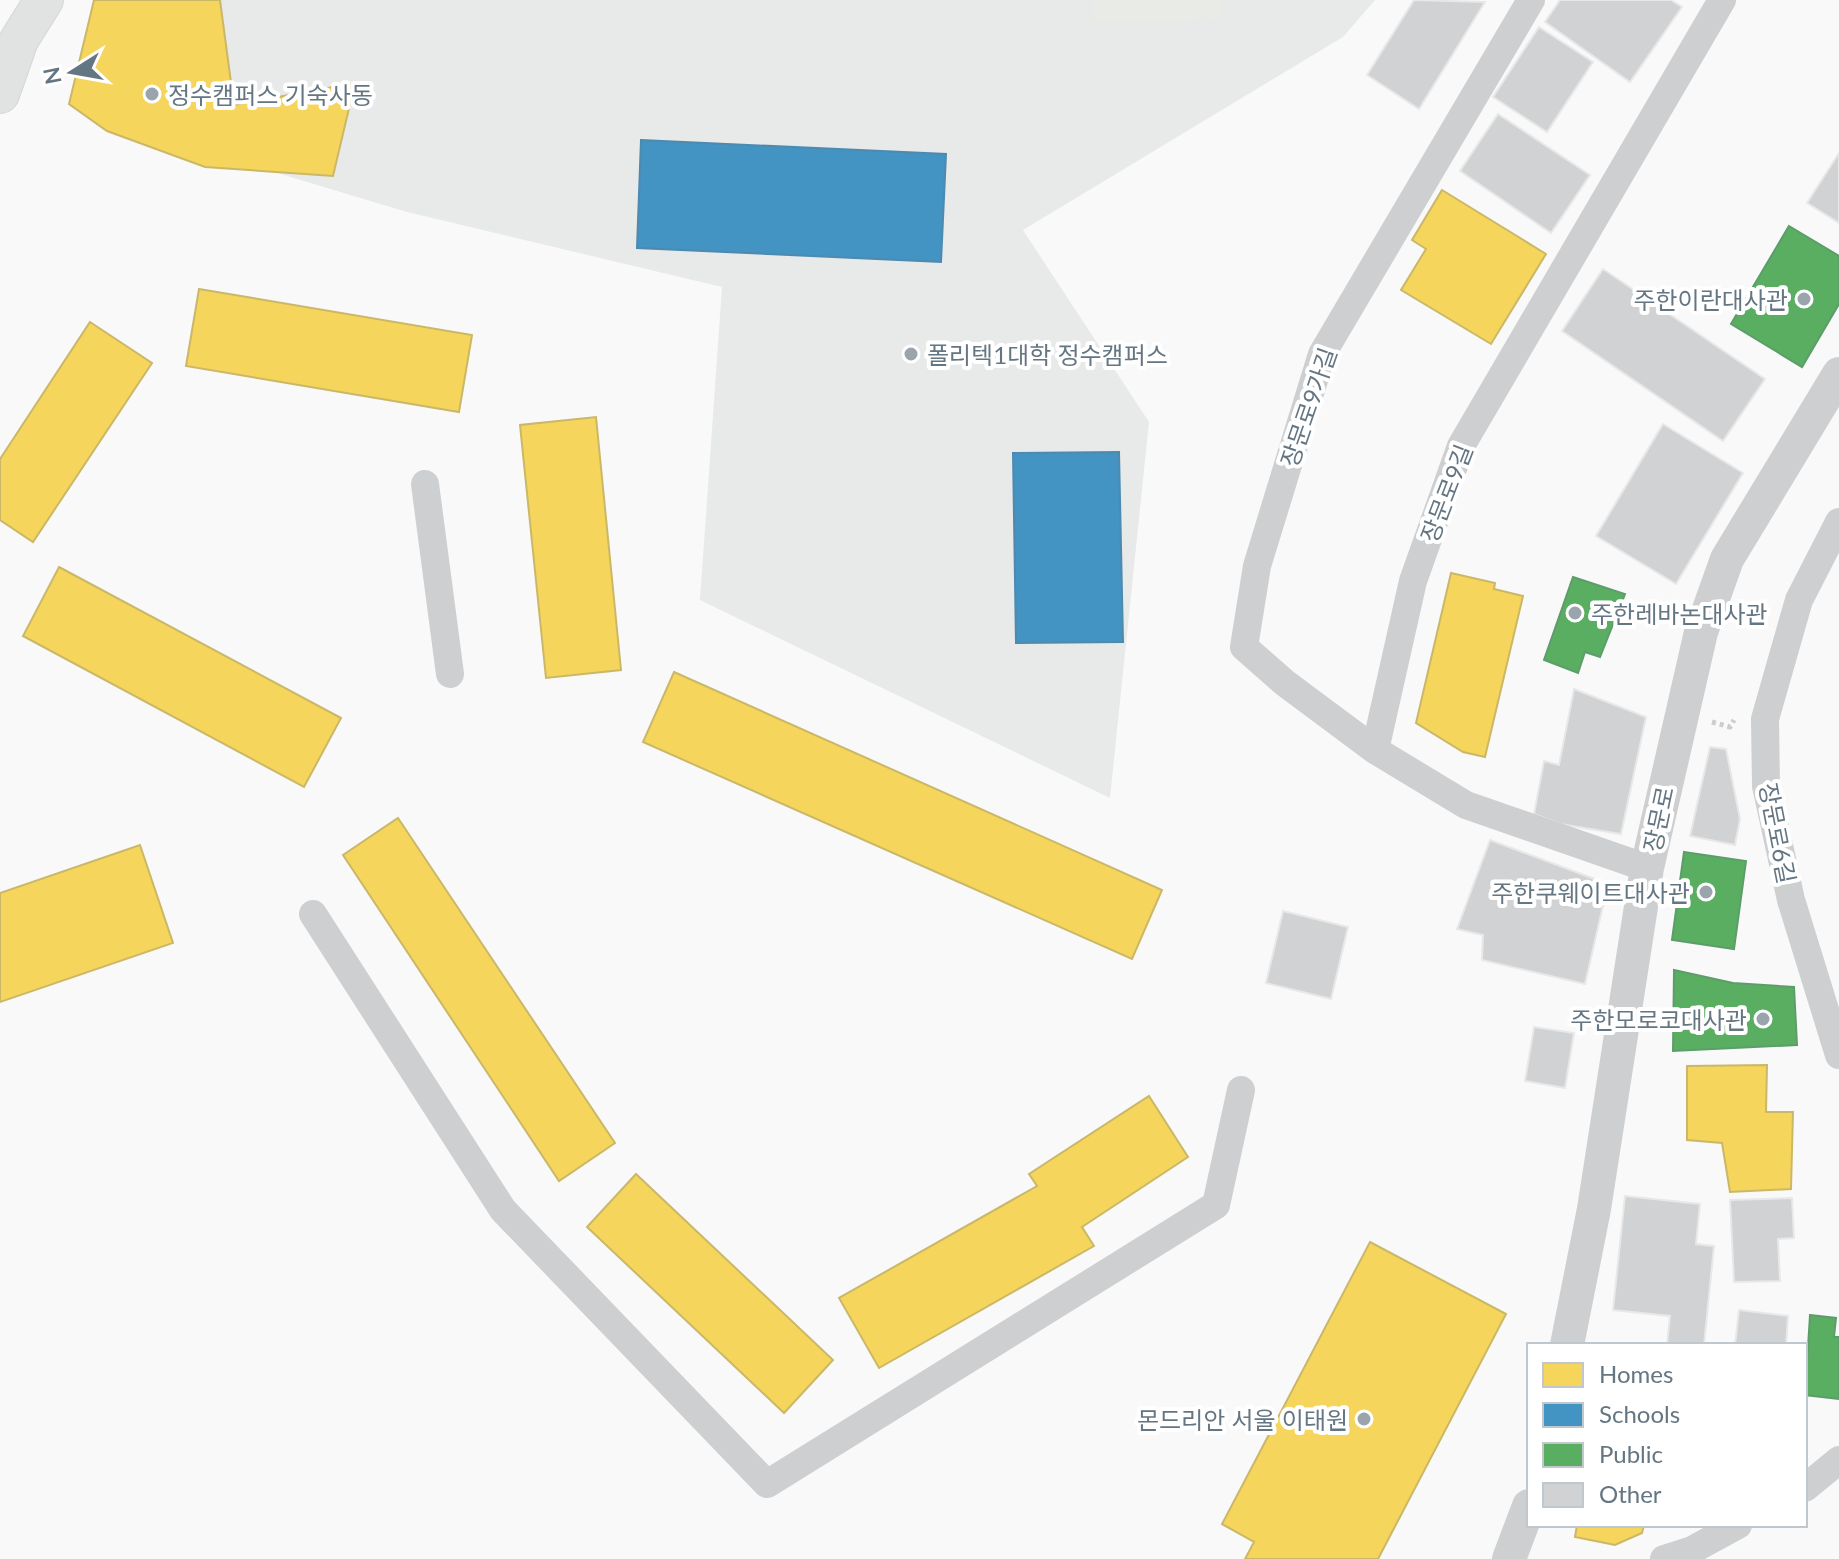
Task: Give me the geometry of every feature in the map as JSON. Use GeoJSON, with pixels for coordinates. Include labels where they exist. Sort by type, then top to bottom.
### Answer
{"type":"FeatureCollection","features":[{"type":"Feature","properties":{"kind":"main road"},"geometry":{"type":"LineString","coordinates":[[0,94],[19,40],[44,0]]}},
{"type":"Feature","properties":{"kind":"street","name":"장문로9가길"},"geometry":{"type":"LineString","coordinates":[[1375,750],[1285,683],[1244,647],[1257,566],[1322,354],[1531,0]]}},
{"type":"Feature","properties":{"kind":"street","name":"장문로9길"},"geometry":{"type":"LineString","coordinates":[[1375,750],[1413,581],[1461,446],[1722,0]]}},
{"type":"Feature","properties":{"kind":"street","name":"장문로"},"geometry":{"type":"LineString","coordinates":[[1567,1343],[1594,1209],[1647,868],[1701,632],[1727,559],[1839,374]]}},
{"type":"Feature","properties":{"kind":"street"},"geometry":{"type":"LineString","coordinates":[[425,484],[450,674]]}},
{"type":"Feature","properties":{"kind":"street","name":"장문로6길"},"geometry":{"type":"LineString","coordinates":[[1839,522],[1799,600],[1765,719],[1766,786],[1791,900],[1839,1055]]}},
{"type":"Feature","properties":{"kind":"street"},"geometry":{"type":"LineString","coordinates":[[1375,750],[1466,805],[1647,868]]}},
{"type":"Feature","properties":{"kind":"street"},"geometry":{"type":"LineString","coordinates":[[313,914],[503,1210],[767,1484],[1216,1205],[1241,1090]]}},
{"type":"Feature","properties":{"kind":"street"},"geometry":{"type":"LineString","coordinates":[[1807,1486],[1839,1460]]}},
{"type":"Feature","properties":{"kind":"street"},"geometry":{"type":"LineString","coordinates":[[1509,1559],[1527,1511]]}},
{"type":"Feature","properties":{"kind":"street"},"geometry":{"type":"LineString","coordinates":[[1664,1559],[1692,1550],[1734,1527]]}},
{"type":"Feature","properties":{"kind":"path"},"geometry":{"type":"LineString","coordinates":[[1681,713],[1730,727],[1744,705],[1747,726],[1765,719]]}},
{"type":"Feature","properties":{"kind":"shaded area","name":"폴리텍1대학 정수캠퍼스"},"geometry":{"type":"Polygon","coordinates":[[[157,0],[1375,0],[1343,37],[1023,230],[1149,422],[1110,798],[700,600],[722,287],[407,212],[114,124],[157,0]]]}},
{"type":"Feature","properties":{"kind":"shaded area"},"geometry":{"type":"Polygon","coordinates":[[[1093,0],[1221,0],[1222,18],[1094,21],[1093,0]]]}},
{"type":"Feature","properties":{"kind":"building: Homes","name":"정수캠퍼스 기숙사동"},"geometry":{"type":"Polygon","coordinates":[[[94,0],[220,0],[234,105],[355,83],[333,176],[205,167],[107,131],[69,104],[94,0]]]}},
{"type":"Feature","properties":{"kind":"building: Homes"},"geometry":{"type":"Polygon","coordinates":[[[1442,190],[1546,254],[1491,344],[1401,290],[1426,249],[1412,240],[1442,190]]]}},
{"type":"Feature","properties":{"kind":"building: Homes"},"geometry":{"type":"Polygon","coordinates":[[[199,289],[472,335],[459,412],[186,366],[199,289]]]}},
{"type":"Feature","properties":{"kind":"building: Homes"},"geometry":{"type":"Polygon","coordinates":[[[90,322],[152,363],[33,542],[0,520],[0,459],[90,322]]]}},
{"type":"Feature","properties":{"kind":"building: Homes"},"geometry":{"type":"Polygon","coordinates":[[[596,417],[621,670],[546,678],[520,425],[596,417]]]}},
{"type":"Feature","properties":{"kind":"building: Homes"},"geometry":{"type":"Polygon","coordinates":[[[59,567],[341,718],[304,787],[23,636],[59,567]]]}},
{"type":"Feature","properties":{"kind":"building: Homes"},"geometry":{"type":"Polygon","coordinates":[[[1451,573],[1495,583],[1494,589],[1523,596],[1485,757],[1463,752],[1416,723],[1451,573]]]}},
{"type":"Feature","properties":{"kind":"building: Homes"},"geometry":{"type":"Polygon","coordinates":[[[674,672],[1162,890],[1132,959],[643,742],[674,672]]]}},
{"type":"Feature","properties":{"kind":"building: Homes"},"geometry":{"type":"Polygon","coordinates":[[[398,818],[615,1143],[559,1181],[343,855],[398,818]]]}},
{"type":"Feature","properties":{"kind":"building: Homes"},"geometry":{"type":"Polygon","coordinates":[[[140,845],[173,943],[0,1002],[0,893],[140,845]]]}},
{"type":"Feature","properties":{"kind":"building: Homes"},"geometry":{"type":"Polygon","coordinates":[[[1767,1065],[1766,1112],[1793,1112],[1791,1189],[1730,1192],[1722,1143],[1687,1140],[1687,1066],[1767,1065]]]}},
{"type":"Feature","properties":{"kind":"building: Homes"},"geometry":{"type":"Polygon","coordinates":[[[1149,1096],[1188,1157],[1082,1227],[1094,1246],[879,1368],[839,1298],[1037,1186],[1029,1174],[1149,1096]]]}},
{"type":"Feature","properties":{"kind":"building: Homes"},"geometry":{"type":"Polygon","coordinates":[[[636,1174],[833,1360],[784,1413],[587,1227],[636,1174]]]}},
{"type":"Feature","properties":{"kind":"building: Homes","name":"몬드리안 서울 이태원"},"geometry":{"type":"Polygon","coordinates":[[[1370,1242],[1506,1314],[1378,1559],[1245,1559],[1254,1542],[1222,1524],[1370,1242]]]}},
{"type":"Feature","properties":{"kind":"building: Homes"},"geometry":{"type":"Polygon","coordinates":[[[1577,1527],[1644,1527],[1642,1533],[1615,1545],[1575,1537],[1577,1527]]]}},
{"type":"Feature","properties":{"kind":"building: Schools"},"geometry":{"type":"Polygon","coordinates":[[[641,140],[946,154],[941,262],[637,248],[641,140]]]}},
{"type":"Feature","properties":{"kind":"building: Schools"},"geometry":{"type":"Polygon","coordinates":[[[1119,452],[1123,642],[1016,643],[1013,453],[1119,452]]]}},
{"type":"Feature","properties":{"kind":"building: Public"},"geometry":{"type":"Polygon","coordinates":[[[1789,226],[1839,256],[1839,304],[1802,367],[1731,324],[1789,226]]]}},
{"type":"Feature","properties":{"kind":"building: Public"},"geometry":{"type":"Polygon","coordinates":[[[1573,577],[1625,594],[1600,657],[1585,652],[1578,673],[1544,660],[1573,577]]]}},
{"type":"Feature","properties":{"kind":"building: Public"},"geometry":{"type":"Polygon","coordinates":[[[1684,852],[1746,861],[1734,949],[1672,940],[1684,852]]]}},
{"type":"Feature","properties":{"kind":"building: Public"},"geometry":{"type":"Polygon","coordinates":[[[1674,970],[1733,983],[1794,987],[1797,1045],[1673,1051],[1674,970]]]}},
{"type":"Feature","properties":{"kind":"building: Public"},"geometry":{"type":"Polygon","coordinates":[[[1810,1315],[1836,1318],[1834,1337],[1839,1337],[1839,1399],[1807,1395],[1810,1315]]]}},
{"type":"Feature","properties":{"kind":"building: Other"},"geometry":{"type":"Polygon","coordinates":[[[1414,0],[1485,2],[1419,109],[1367,75],[1414,0]]]}},
{"type":"Feature","properties":{"kind":"building: Other"},"geometry":{"type":"Polygon","coordinates":[[[1560,0],[1671,0],[1682,7],[1630,82],[1545,22],[1560,0]]]}},
{"type":"Feature","properties":{"kind":"building: Other"},"geometry":{"type":"Polygon","coordinates":[[[1539,27],[1593,62],[1547,132],[1493,97],[1539,27]]]}},
{"type":"Feature","properties":{"kind":"building: Other"},"geometry":{"type":"Polygon","coordinates":[[[1498,114],[1590,175],[1551,233],[1460,171],[1498,114]]]}},
{"type":"Feature","properties":{"kind":"building: Other"},"geometry":{"type":"Polygon","coordinates":[[[1839,153],[1839,223],[1807,203],[1839,153]]]}},
{"type":"Feature","properties":{"kind":"building: Other"},"geometry":{"type":"Polygon","coordinates":[[[1603,269],[1765,379],[1723,441],[1562,331],[1603,269]]]}},
{"type":"Feature","properties":{"kind":"building: Other"},"geometry":{"type":"Polygon","coordinates":[[[1663,424],[1743,473],[1676,584],[1596,536],[1663,424]]]}},
{"type":"Feature","properties":{"kind":"building: Other"},"geometry":{"type":"Polygon","coordinates":[[[1574,689],[1646,717],[1621,834],[1560,824],[1534,814],[1544,761],[1559,765],[1574,689]]]}},
{"type":"Feature","properties":{"kind":"building: Other"},"geometry":{"type":"Polygon","coordinates":[[[1710,747],[1726,749],[1740,819],[1735,845],[1690,836],[1710,747]]]}},
{"type":"Feature","properties":{"kind":"building: Other"},"geometry":{"type":"Polygon","coordinates":[[[1490,840],[1608,884],[1585,984],[1482,960],[1483,935],[1457,929],[1490,840]]]}},
{"type":"Feature","properties":{"kind":"building: Other"},"geometry":{"type":"Polygon","coordinates":[[[1283,911],[1348,927],[1331,999],[1266,983],[1283,911]]]}},
{"type":"Feature","properties":{"kind":"building: Other"},"geometry":{"type":"Polygon","coordinates":[[[1534,1027],[1574,1033],[1565,1088],[1525,1081],[1534,1027]]]}},
{"type":"Feature","properties":{"kind":"building: Other"},"geometry":{"type":"Polygon","coordinates":[[[1625,1196],[1700,1204],[1696,1244],[1714,1246],[1704,1343],[1667,1343],[1670,1316],[1613,1310],[1625,1196]]]}},
{"type":"Feature","properties":{"kind":"building: Other"},"geometry":{"type":"Polygon","coordinates":[[[1792,1198],[1794,1238],[1778,1239],[1780,1281],[1734,1282],[1730,1200],[1792,1198]]]}},
{"type":"Feature","properties":{"kind":"building: Other"},"geometry":{"type":"Polygon","coordinates":[[[1739,1310],[1788,1316],[1786,1343],[1735,1343],[1739,1310]]]}},
{"type":"Feature","properties":{"kind":"place","name":"정수캠퍼스 기숙사동"},"geometry":{"type":"Point","coordinates":[152,94]}},
{"type":"Feature","properties":{"kind":"place","name":"주한이란대사관"},"geometry":{"type":"Point","coordinates":[1804,299]}},
{"type":"Feature","properties":{"kind":"place","name":"폴리텍1대학 정수캠퍼스"},"geometry":{"type":"Point","coordinates":[911,354]}},
{"type":"Feature","properties":{"kind":"place","name":"주한레바논대사관"},"geometry":{"type":"Point","coordinates":[1575,613]}},
{"type":"Feature","properties":{"kind":"place","name":"주한쿠웨이트대사관"},"geometry":{"type":"Point","coordinates":[1706,892]}},
{"type":"Feature","properties":{"kind":"place","name":"주한모로코대사관"},"geometry":{"type":"Point","coordinates":[1763,1019]}},
{"type":"Feature","properties":{"kind":"place","name":"몬드리안 서울 이태원"},"geometry":{"type":"Point","coordinates":[1364,1419]}}]}
